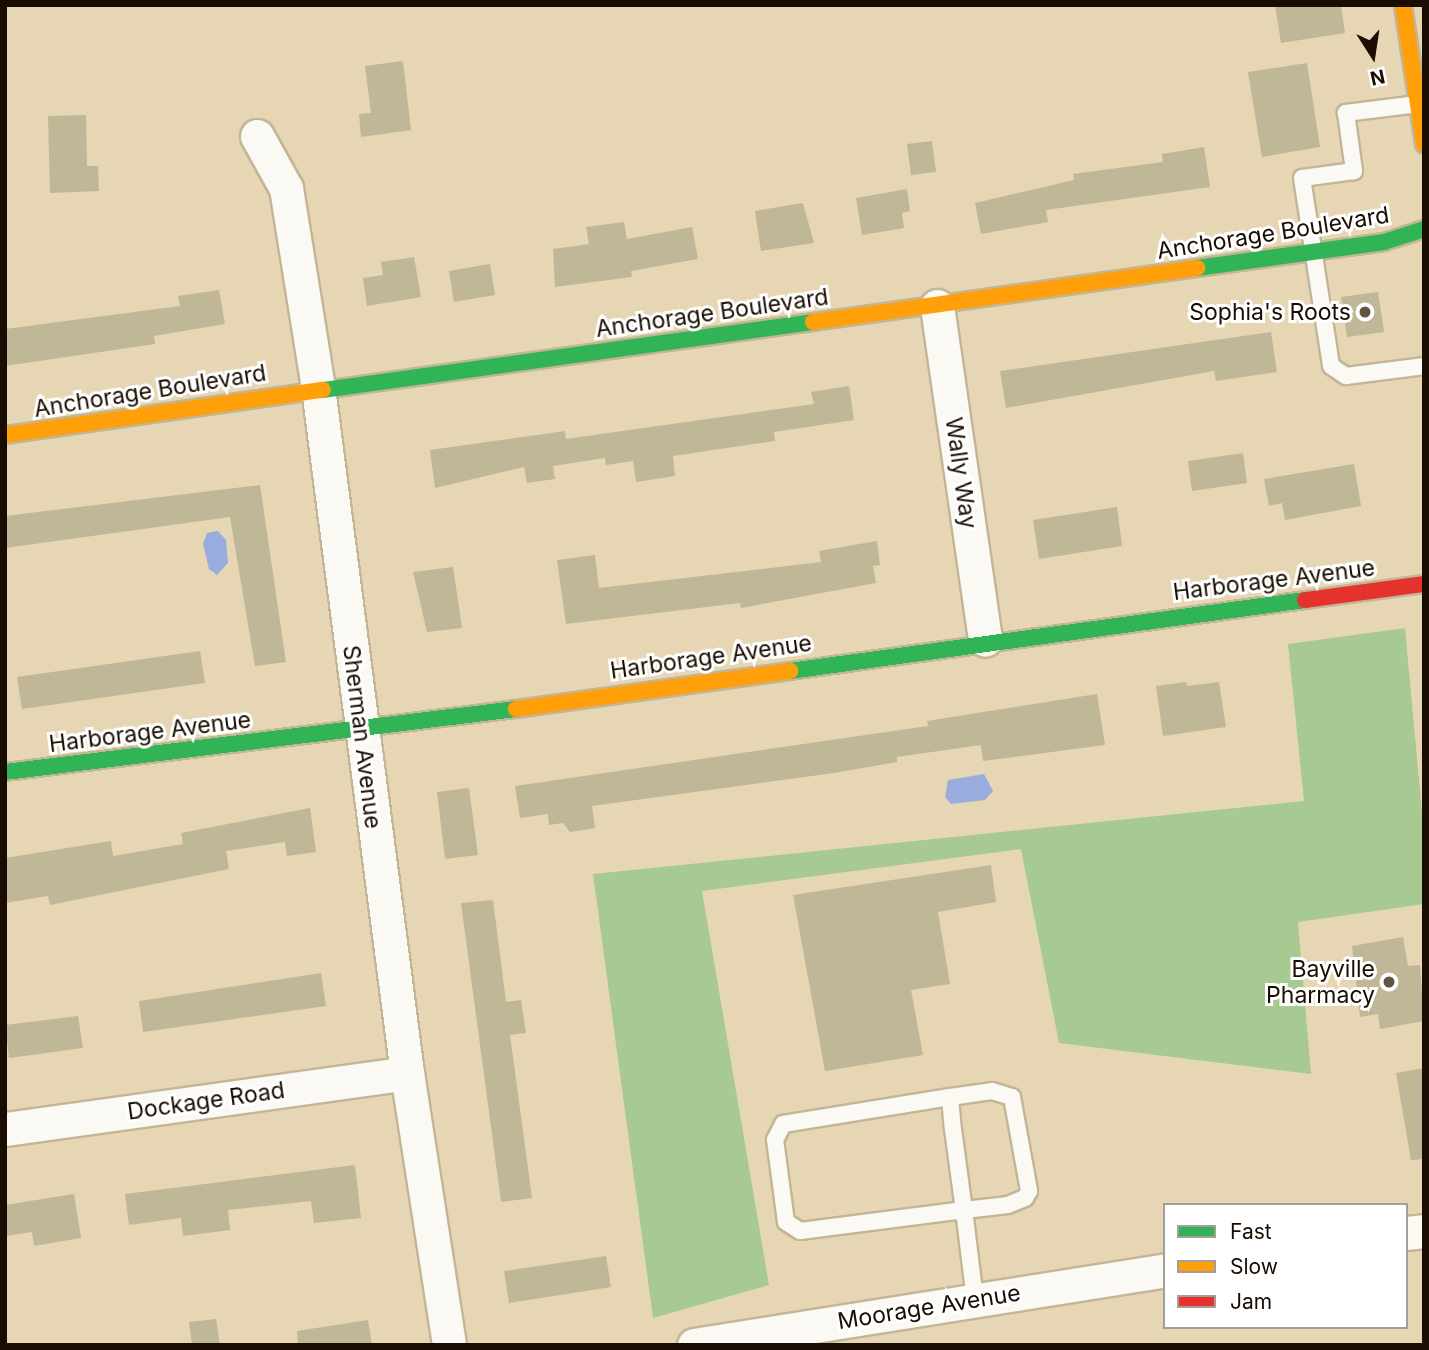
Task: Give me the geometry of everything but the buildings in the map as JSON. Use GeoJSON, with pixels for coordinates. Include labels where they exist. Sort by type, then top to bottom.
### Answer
{"type":"FeatureCollection","features":[{"type":"Feature","properties":{"kind":"main road"},"geometry":{"type":"LineString","coordinates":[[1403,5],[1424,144]]}},
{"type":"Feature","properties":{"kind":"main road","name":"Anchorage Boulevard"},"geometry":{"type":"LineString","coordinates":[[5,435],[318,388],[937,306],[1384,242],[1424,229]]}},
{"type":"Feature","properties":{"kind":"main road","name":"Harborage Avenue"},"geometry":{"type":"LineString","coordinates":[[5,772],[361,730],[985,640],[1424,584]]}},
{"type":"Feature","properties":{"kind":"street","name":"Sherman Avenue"},"geometry":{"type":"LineString","coordinates":[[257,136],[286,188],[318,388],[407,1073],[449,1345]]}},
{"type":"Feature","properties":{"kind":"street","name":"Wally Way"},"geometry":{"type":"LineString","coordinates":[[937,306],[985,640]]}},
{"type":"Feature","properties":{"kind":"street","name":"Dockage Road"},"geometry":{"type":"LineString","coordinates":[[5,1129],[407,1073]]}},
{"type":"Feature","properties":{"kind":"street","name":"Moorage Avenue"},"geometry":{"type":"LineString","coordinates":[[694,1345],[1163,1270]]}},
{"type":"Feature","properties":{"kind":"lane"},"geometry":{"type":"LineString","coordinates":[[1418,104],[1346,113],[1354,171],[1302,178],[1324,343],[1334,371],[1346,376],[1424,366]]}},
{"type":"Feature","properties":{"kind":"lane"},"geometry":{"type":"LineString","coordinates":[[992,1091],[1012,1097],[1029,1191],[1008,1205],[800,1231],[786,1222],[775,1140],[783,1124],[950,1097],[992,1091]]}},
{"type":"Feature","properties":{"kind":"lane"},"geometry":{"type":"LineString","coordinates":[[950,1097],[975,1299]]}},
{"type":"Feature","properties":{"kind":"green space"},"geometry":{"type":"Polygon","coordinates":[[[1405,628],[1424,834],[1424,904],[1298,922],[1311,1074],[1059,1043],[1021,849],[702,891],[769,1285],[653,1318],[593,874],[1304,801],[1288,644],[1405,628]]]}},
{"type":"Feature","properties":{"kind":"water"},"geometry":{"type":"Polygon","coordinates":[[[218,531],[226,540],[228,563],[217,575],[209,569],[203,544],[207,533],[218,531]]]}},
{"type":"Feature","properties":{"kind":"water"},"geometry":{"type":"Polygon","coordinates":[[[984,774],[993,791],[985,800],[951,804],[945,797],[948,780],[984,774]]]}},
{"type":"Feature","properties":{"kind":"traffic: fast"},"geometry":{"type":"LineString","coordinates":[[1197,268],[1384,242],[1424,229]]}},
{"type":"Feature","properties":{"kind":"traffic: fast"},"geometry":{"type":"LineString","coordinates":[[323,390],[813,322]]}},
{"type":"Feature","properties":{"kind":"traffic: fast"},"geometry":{"type":"LineString","coordinates":[[790,671],[1305,600]]}},
{"type":"Feature","properties":{"kind":"traffic: fast"},"geometry":{"type":"LineString","coordinates":[[5,772],[516,709]]}},
{"type":"Feature","properties":{"kind":"traffic: slow"},"geometry":{"type":"LineString","coordinates":[[1403,5],[1424,144]]}},
{"type":"Feature","properties":{"kind":"traffic: slow"},"geometry":{"type":"LineString","coordinates":[[813,322],[1197,268]]}},
{"type":"Feature","properties":{"kind":"traffic: slow"},"geometry":{"type":"LineString","coordinates":[[5,435],[323,390]]}},
{"type":"Feature","properties":{"kind":"traffic: slow"},"geometry":{"type":"LineString","coordinates":[[516,709],[790,671]]}},
{"type":"Feature","properties":{"kind":"traffic: jam"},"geometry":{"type":"LineString","coordinates":[[1305,600],[1424,584]]}},
{"type":"Feature","properties":{"kind":"place","name":"Sophia's Roots"},"geometry":{"type":"Point","coordinates":[1365,312]}},
{"type":"Feature","properties":{"kind":"place","name":"Bayville Pharmacy"},"geometry":{"type":"Point","coordinates":[1389,982]}}]}
